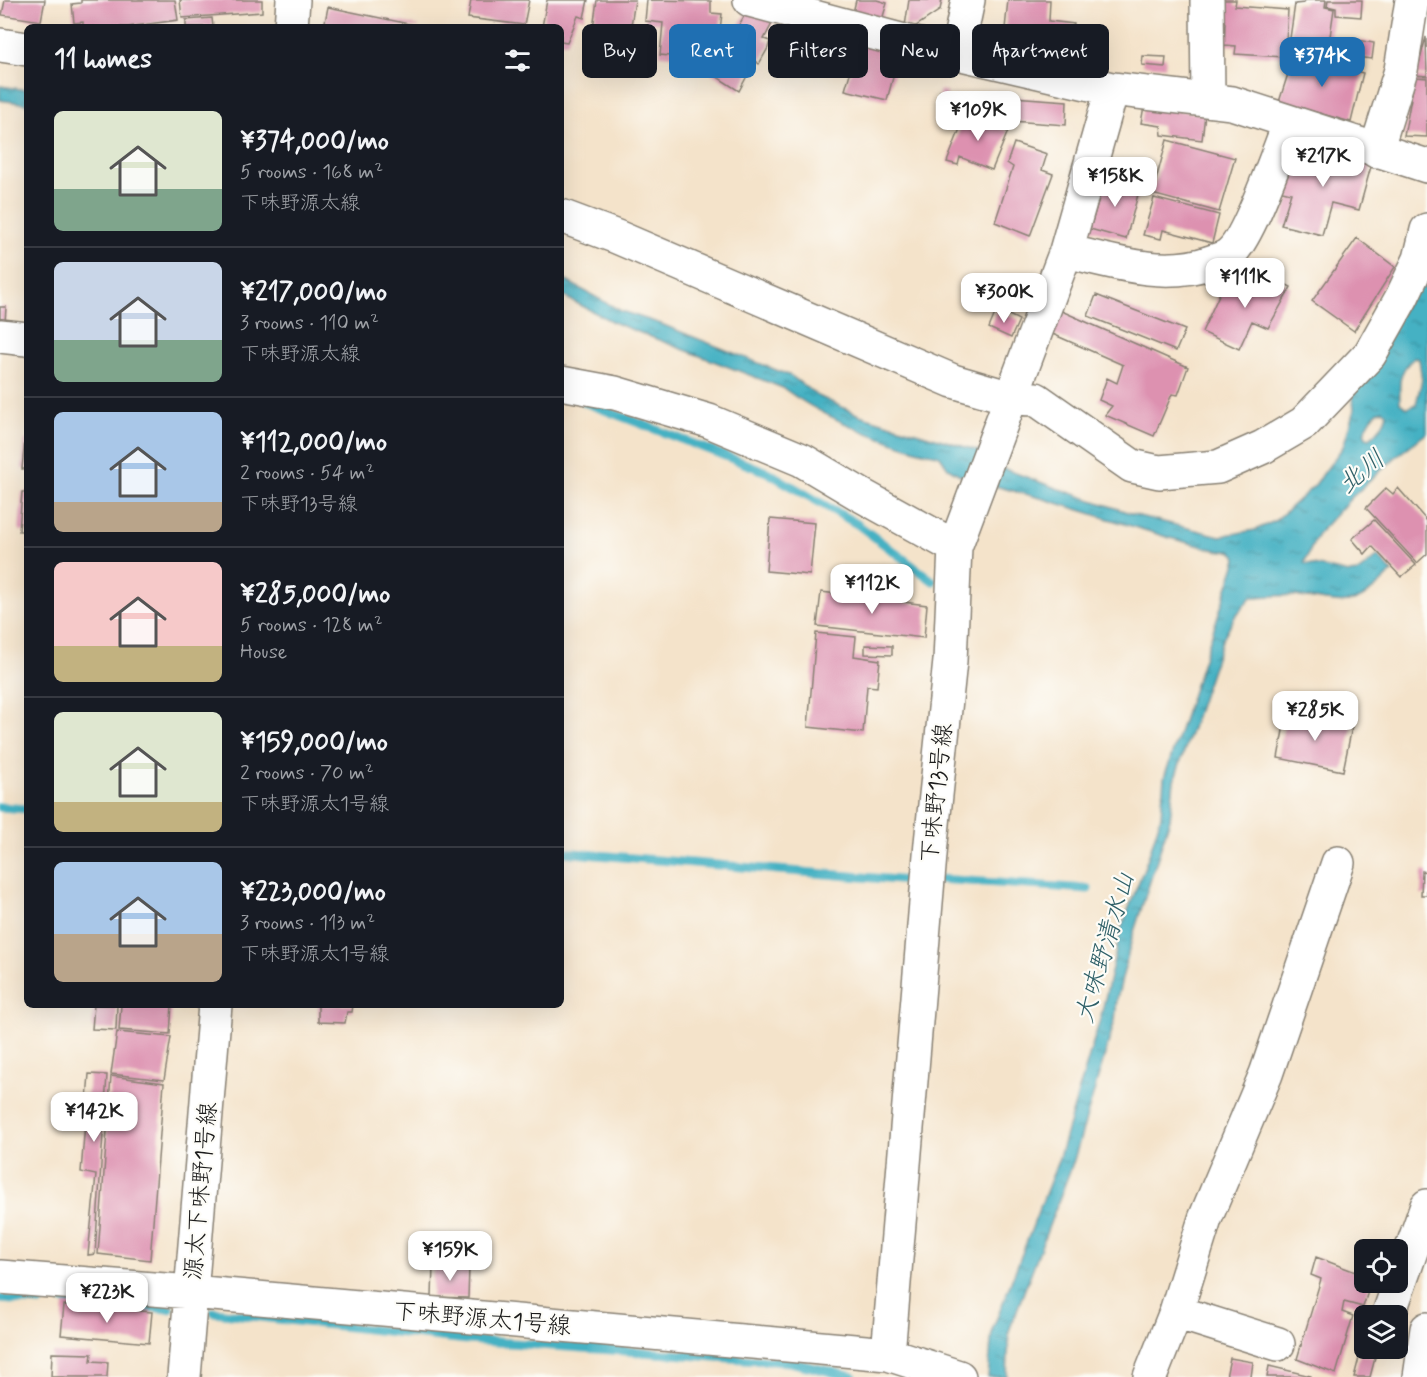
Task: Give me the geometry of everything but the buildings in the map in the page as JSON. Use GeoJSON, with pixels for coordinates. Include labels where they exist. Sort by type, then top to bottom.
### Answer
{"type":"FeatureCollection","features":[{"type":"Feature","properties":{"kind":"street"},"geometry":{"type":"LineString","coordinates":[[291,24],[293,0]]}},
{"type":"Feature","properties":{"kind":"street"},"geometry":{"type":"LineString","coordinates":[[750,0],[880,35]]}},
{"type":"Feature","properties":{"kind":"street"},"geometry":{"type":"LineString","coordinates":[[960,39],[968,0]]}},
{"type":"Feature","properties":{"kind":"street"},"geometry":{"type":"LineString","coordinates":[[1207,0],[1208,100]]}},
{"type":"Feature","properties":{"kind":"street"},"geometry":{"type":"LineString","coordinates":[[1377,150],[1401,70],[1412,0]]}},
{"type":"Feature","properties":{"kind":"street"},"geometry":{"type":"LineString","coordinates":[[0,45],[24,49]]}},
{"type":"Feature","properties":{"kind":"street"},"geometry":{"type":"LineString","coordinates":[[960,54],[1112,89],[1232,103],[1427,166]]}},
{"type":"Feature","properties":{"kind":"street","name":"下味野13号線"},"geometry":{"type":"LineString","coordinates":[[888,1354],[931,843],[950,661],[955,547],[1066,251],[1112,89]]}},
{"type":"Feature","properties":{"kind":"street"},"geometry":{"type":"LineString","coordinates":[[1066,251],[1127,265],[1169,270],[1197,267],[1229,255],[1246,231],[1290,122]]}},
{"type":"Feature","properties":{"kind":"street"},"geometry":{"type":"LineString","coordinates":[[564,217],[617,237],[953,381],[1011,398],[1036,399],[1132,466],[1159,472],[1218,467],[1263,447],[1304,423],[1370,354],[1420,259],[1427,230]]}},
{"type":"Feature","properties":{"kind":"street"},"geometry":{"type":"LineString","coordinates":[[0,336],[24,339]]}},
{"type":"Feature","properties":{"kind":"street"},"geometry":{"type":"LineString","coordinates":[[564,384],[615,393],[709,420],[802,460],[955,547]]}},
{"type":"Feature","properties":{"kind":"street"},"geometry":{"type":"LineString","coordinates":[[1150,1377],[1176,1312],[1205,1219],[1266,1074],[1338,863]]}},
{"type":"Feature","properties":{"kind":"street","name":"源太下味野1号線"},"geometry":{"type":"LineString","coordinates":[[184,1377],[214,1008]]}},
{"type":"Feature","properties":{"kind":"street"},"geometry":{"type":"LineString","coordinates":[[1392,1305],[1427,1206]]}},
{"type":"Feature","properties":{"kind":"street","name":"下味野源太1号線"},"geometry":{"type":"LineString","coordinates":[[0,1277],[888,1354],[960,1377]]}},
{"type":"Feature","properties":{"kind":"street"},"geometry":{"type":"LineString","coordinates":[[1176,1312],[1278,1344]]}},
{"type":"Feature","properties":{"kind":"street"},"geometry":{"type":"LineString","coordinates":[[1420,1377],[1427,1329]]}},
{"type":"Feature","properties":{"kind":"water"},"geometry":{"type":"Polygon","coordinates":[[[0,86],[24,90],[24,104],[0,100],[0,86]]]}},
{"type":"Feature","properties":{"kind":"water","name":"北川"},"geometry":{"type":"Polygon","coordinates":[[[1427,269],[1427,433],[1398,455],[1351,498],[1318,534],[1304,563],[1349,573],[1358,572],[1378,556],[1392,572],[1368,594],[1348,602],[1289,595],[1251,597],[1234,618],[1222,640],[1174,781],[1170,819],[1132,938],[1117,999],[1115,1020],[1074,1160],[1009,1331],[1007,1377],[988,1377],[992,1331],[1058,1161],[1101,1016],[1121,929],[1161,816],[1164,778],[1237,559],[1236,555],[1231,551],[1220,551],[1170,538],[1044,499],[965,478],[948,468],[940,456],[879,438],[829,416],[783,388],[615,323],[564,297],[564,280],[621,311],[661,324],[791,376],[818,396],[859,415],[982,452],[999,467],[1139,516],[1220,536],[1255,530],[1275,521],[1315,485],[1343,447],[1354,410],[1352,390],[1427,269]],[[1414,358],[1402,373],[1400,403],[1407,408],[1416,404],[1422,380],[1419,359],[1414,358]],[[1383,410],[1374,415],[1364,432],[1366,437],[1370,438],[1379,430],[1387,413],[1383,410]]]}},
{"type":"Feature","properties":{"kind":"waterway"},"geometry":{"type":"LineString","coordinates":[[584,402],[767,472],[857,524],[933,581]]}},
{"type":"Feature","properties":{"kind":"waterway"},"geometry":{"type":"LineString","coordinates":[[0,807],[24,809]]}},
{"type":"Feature","properties":{"kind":"waterway"},"geometry":{"type":"LineString","coordinates":[[564,852],[910,881]]}},
{"type":"Feature","properties":{"kind":"waterway"},"geometry":{"type":"LineString","coordinates":[[938,879],[1088,889]]}},
{"type":"Feature","properties":{"kind":"waterway"},"geometry":{"type":"LineString","coordinates":[[0,1299],[40,1302]]}},
{"type":"Feature","properties":{"kind":"waterway"},"geometry":{"type":"LineString","coordinates":[[64,1300],[170,1309]]}},
{"type":"Feature","properties":{"kind":"waterway"},"geometry":{"type":"LineString","coordinates":[[214,1312],[467,1340],[790,1362],[853,1377]]}},
{"type":"Feature","properties":{"kind":"water label","name":"大味野清水山"},"geometry":{"type":"Point","coordinates":[1104,947]}}]}
